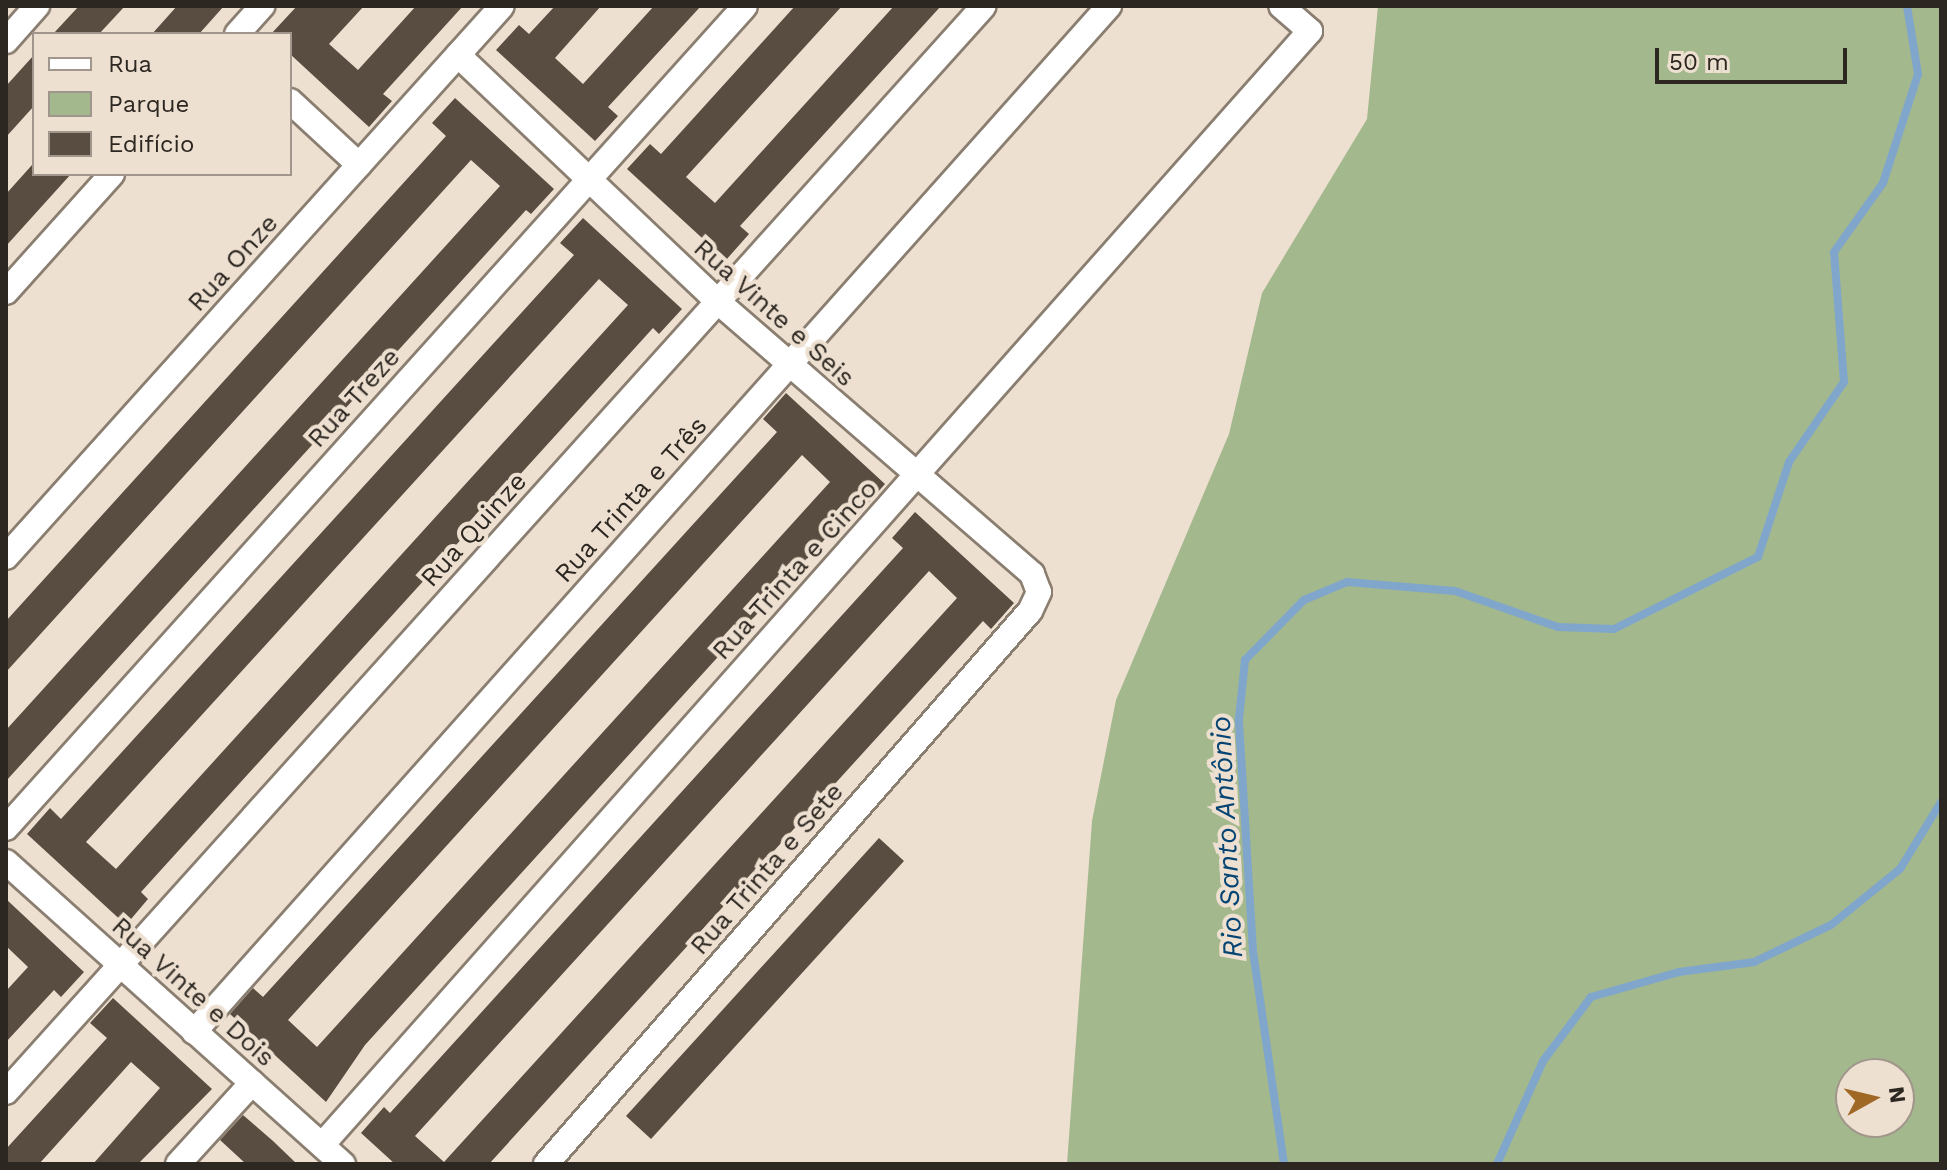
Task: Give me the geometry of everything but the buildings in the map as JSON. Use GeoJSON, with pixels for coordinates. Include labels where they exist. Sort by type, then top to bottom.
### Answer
{"type":"FeatureCollection","features":[{"type":"Feature","properties":{"kind":"street"},"geometry":{"type":"LineString","coordinates":[[6,41],[37,6]]}},
{"type":"Feature","properties":{"kind":"street"},"geometry":{"type":"LineString","coordinates":[[239,32],[262,6]]}},
{"type":"Feature","properties":{"kind":"street","name":"Rua Onze"},"geometry":{"type":"LineString","coordinates":[[6,557],[502,6]]}},
{"type":"Feature","properties":{"kind":"street","name":"Rua Treze"},"geometry":{"type":"LineString","coordinates":[[6,828],[745,6]]}},
{"type":"Feature","properties":{"kind":"street","name":"Rua Quinze"},"geometry":{"type":"LineString","coordinates":[[6,1092],[984,6]]}},
{"type":"Feature","properties":{"kind":"street","name":"Rua Trinta e Três"},"geometry":{"type":"LineString","coordinates":[[194,1032],[1109,6]]}},
{"type":"Feature","properties":{"kind":"street","name":"Rua Trinta e Cinco"},"geometry":{"type":"LineString","coordinates":[[322,1145],[1310,31],[1281,6]]}},
{"type":"Feature","properties":{"kind":"street","name":"Rua Vinte e Seis"},"geometry":{"type":"LineString","coordinates":[[458,55],[717,301],[915,477],[1032,574],[1039,592],[1030,611]]}},
{"type":"Feature","properties":{"kind":"street"},"geometry":{"type":"LineString","coordinates":[[292,103],[359,165]]}},
{"type":"Feature","properties":{"kind":"street"},"geometry":{"type":"LineString","coordinates":[[6,292],[110,176]]}},
{"type":"Feature","properties":{"kind":"street","name":"Rua Trinta e Sete"},"geometry":{"type":"LineString","coordinates":[[546,1164],[1030,611]]}},
{"type":"Feature","properties":{"kind":"street","name":"Rua Vinte e Dois"},"geometry":{"type":"LineString","coordinates":[[6,862],[343,1164]]}},
{"type":"Feature","properties":{"kind":"street"},"geometry":{"type":"LineString","coordinates":[[178,1164],[252,1083]]}},
{"type":"Feature","properties":{"kind":"green space"},"geometry":{"type":"Polygon","coordinates":[[[1378,6],[1941,6],[1941,1164],[1067,1164],[1092,821],[1116,700],[1229,434],[1262,293],[1367,119],[1378,6]]]}},
{"type":"Feature","properties":{"kind":"waterway","name":"Rio Santo Antônio"},"geometry":{"type":"LineString","coordinates":[[1284,1164],[1253,951],[1239,719],[1245,660],[1304,600],[1347,582],[1455,591],[1558,627],[1614,629],[1758,557],[1789,462],[1844,382],[1834,252],[1883,183],[1918,74],[1907,6]]}},
{"type":"Feature","properties":{"kind":"waterway"},"geometry":{"type":"LineString","coordinates":[[1497,1164],[1543,1061],[1591,997],[1679,972],[1754,962],[1831,925],[1900,869],[1941,802]]}}]}
